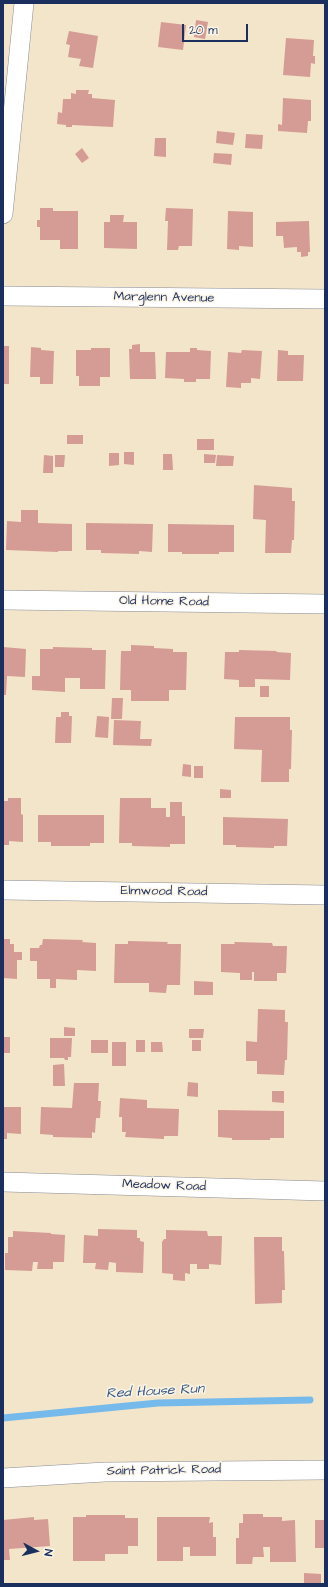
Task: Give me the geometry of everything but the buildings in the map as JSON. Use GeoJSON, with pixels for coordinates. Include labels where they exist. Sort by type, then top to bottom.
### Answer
{"type":"FeatureCollection","features":[{"type":"Feature","properties":{"kind":"street"},"geometry":{"type":"LineString","coordinates":[[3,214],[24,3]]}},
{"type":"Feature","properties":{"kind":"street","name":"Marglenn Avenue"},"geometry":{"type":"LineString","coordinates":[[3,296],[325,300]]}},
{"type":"Feature","properties":{"kind":"street","name":"Old Home Road"},"geometry":{"type":"LineString","coordinates":[[3,600],[325,604]]}},
{"type":"Feature","properties":{"kind":"street","name":"Elmwood Road"},"geometry":{"type":"LineString","coordinates":[[3,890],[325,895]]}},
{"type":"Feature","properties":{"kind":"street","name":"Meadow Road"},"geometry":{"type":"LineString","coordinates":[[3,1182],[325,1191]]}},
{"type":"Feature","properties":{"kind":"street","name":"Saint Patrick Road"},"geometry":{"type":"LineString","coordinates":[[3,1478],[105,1472],[325,1470]]}},
{"type":"Feature","properties":{"kind":"waterway","name":"Red House Run"},"geometry":{"type":"LineString","coordinates":[[3,1418],[158,1403],[310,1400]]}}]}
